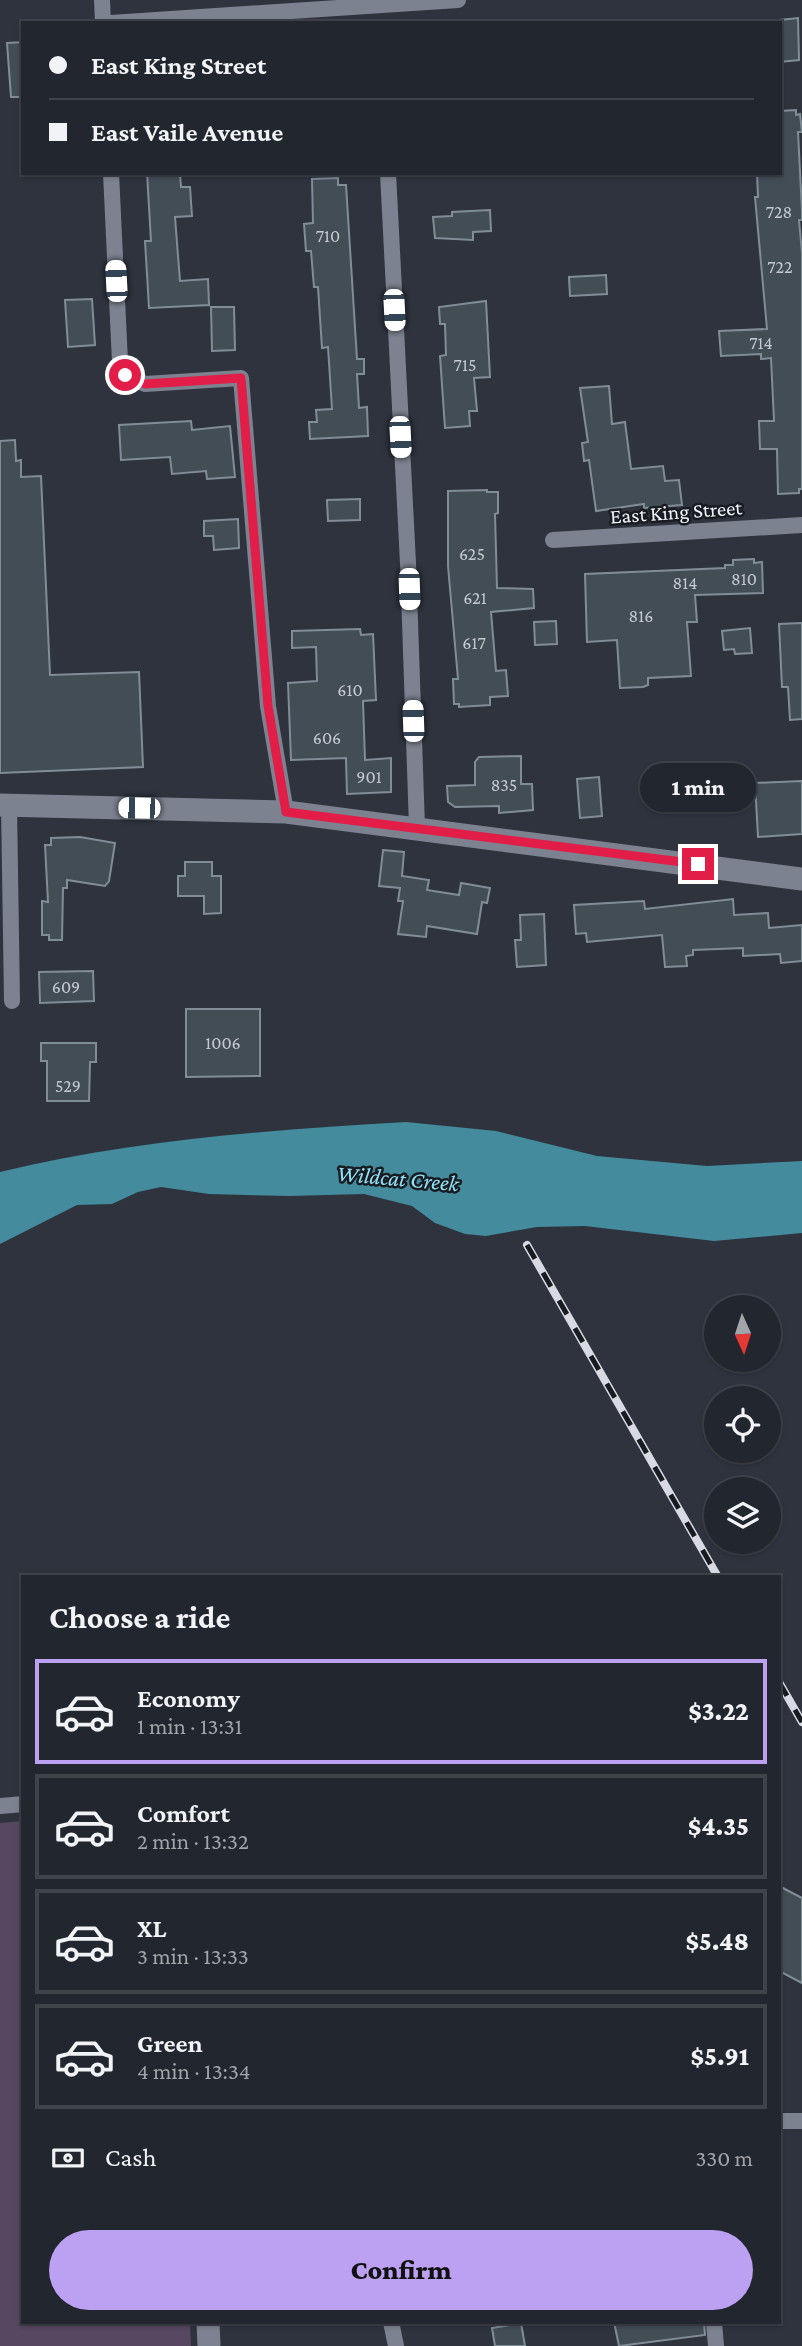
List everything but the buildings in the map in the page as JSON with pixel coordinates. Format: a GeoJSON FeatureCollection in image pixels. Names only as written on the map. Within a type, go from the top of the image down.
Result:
{"type":"FeatureCollection","features":[{"type":"Feature","properties":{"kind":"street"},"geometry":{"type":"LineString","coordinates":[[102,0],[103,21]]}},
{"type":"Feature","properties":{"kind":"street"},"geometry":{"type":"LineString","coordinates":[[138,21],[380,3],[458,0]]}},
{"type":"Feature","properties":{"kind":"street"},"geometry":{"type":"LineString","coordinates":[[380,3],[381,21]]}},
{"type":"Feature","properties":{"kind":"street"},"geometry":{"type":"LineString","coordinates":[[111,175],[120,362],[125,375],[145,384],[241,378],[268,706],[286,812]]}},
{"type":"Feature","properties":{"kind":"street"},"geometry":{"type":"LineString","coordinates":[[388,175],[408,563],[417,827]]}},
{"type":"Feature","properties":{"kind":"street","name":"East King Street"},"geometry":{"type":"LineString","coordinates":[[553,540],[802,525]]}},
{"type":"Feature","properties":{"kind":"street"},"geometry":{"type":"LineString","coordinates":[[12,1001],[4,805],[286,812],[802,878]]}},
{"type":"Feature","properties":{"kind":"street"},"geometry":{"type":"LineString","coordinates":[[0,1806],[21,1804]]}},
{"type":"Feature","properties":{"kind":"street"},"geometry":{"type":"LineString","coordinates":[[781,2121],[802,2121]]}},
{"type":"Feature","properties":{"kind":"street"},"geometry":{"type":"LineString","coordinates":[[208,2324],[209,2346]]}},
{"type":"Feature","properties":{"kind":"street"},"geometry":{"type":"LineString","coordinates":[[391,2324],[396,2346]]}},
{"type":"Feature","properties":{"kind":"street"},"geometry":{"type":"LineString","coordinates":[[714,2324],[716,2346]]}},
{"type":"Feature","properties":{"kind":"shaded area"},"geometry":{"type":"Polygon","coordinates":[[[21,1821],[21,2324],[190,2324],[191,2346],[0,2346],[0,1823],[21,1821]]]}},
{"type":"Feature","properties":{"kind":"water","name":"Wildcat Creek"},"geometry":{"type":"Polygon","coordinates":[[[406,1122],[496,1131],[597,1156],[707,1166],[802,1161],[802,1233],[714,1241],[585,1226],[537,1227],[486,1236],[465,1234],[435,1223],[412,1206],[364,1194],[209,1194],[161,1187],[138,1192],[112,1204],[77,1205],[0,1244],[0,1172],[151,1144],[253,1133],[406,1122]]]}},
{"type":"Feature","properties":{"kind":"railway"},"geometry":{"type":"LineString","coordinates":[[527,1245],[717,1575]]}},
{"type":"Feature","properties":{"kind":"railway"},"geometry":{"type":"LineString","coordinates":[[781,1685],[802,1722]]}},
{"type":"Feature","properties":{"kind":"route"},"geometry":{"type":"LineString","coordinates":[[125,375],[145,384],[241,378],[268,706],[286,812],[698,864]]}}]}
